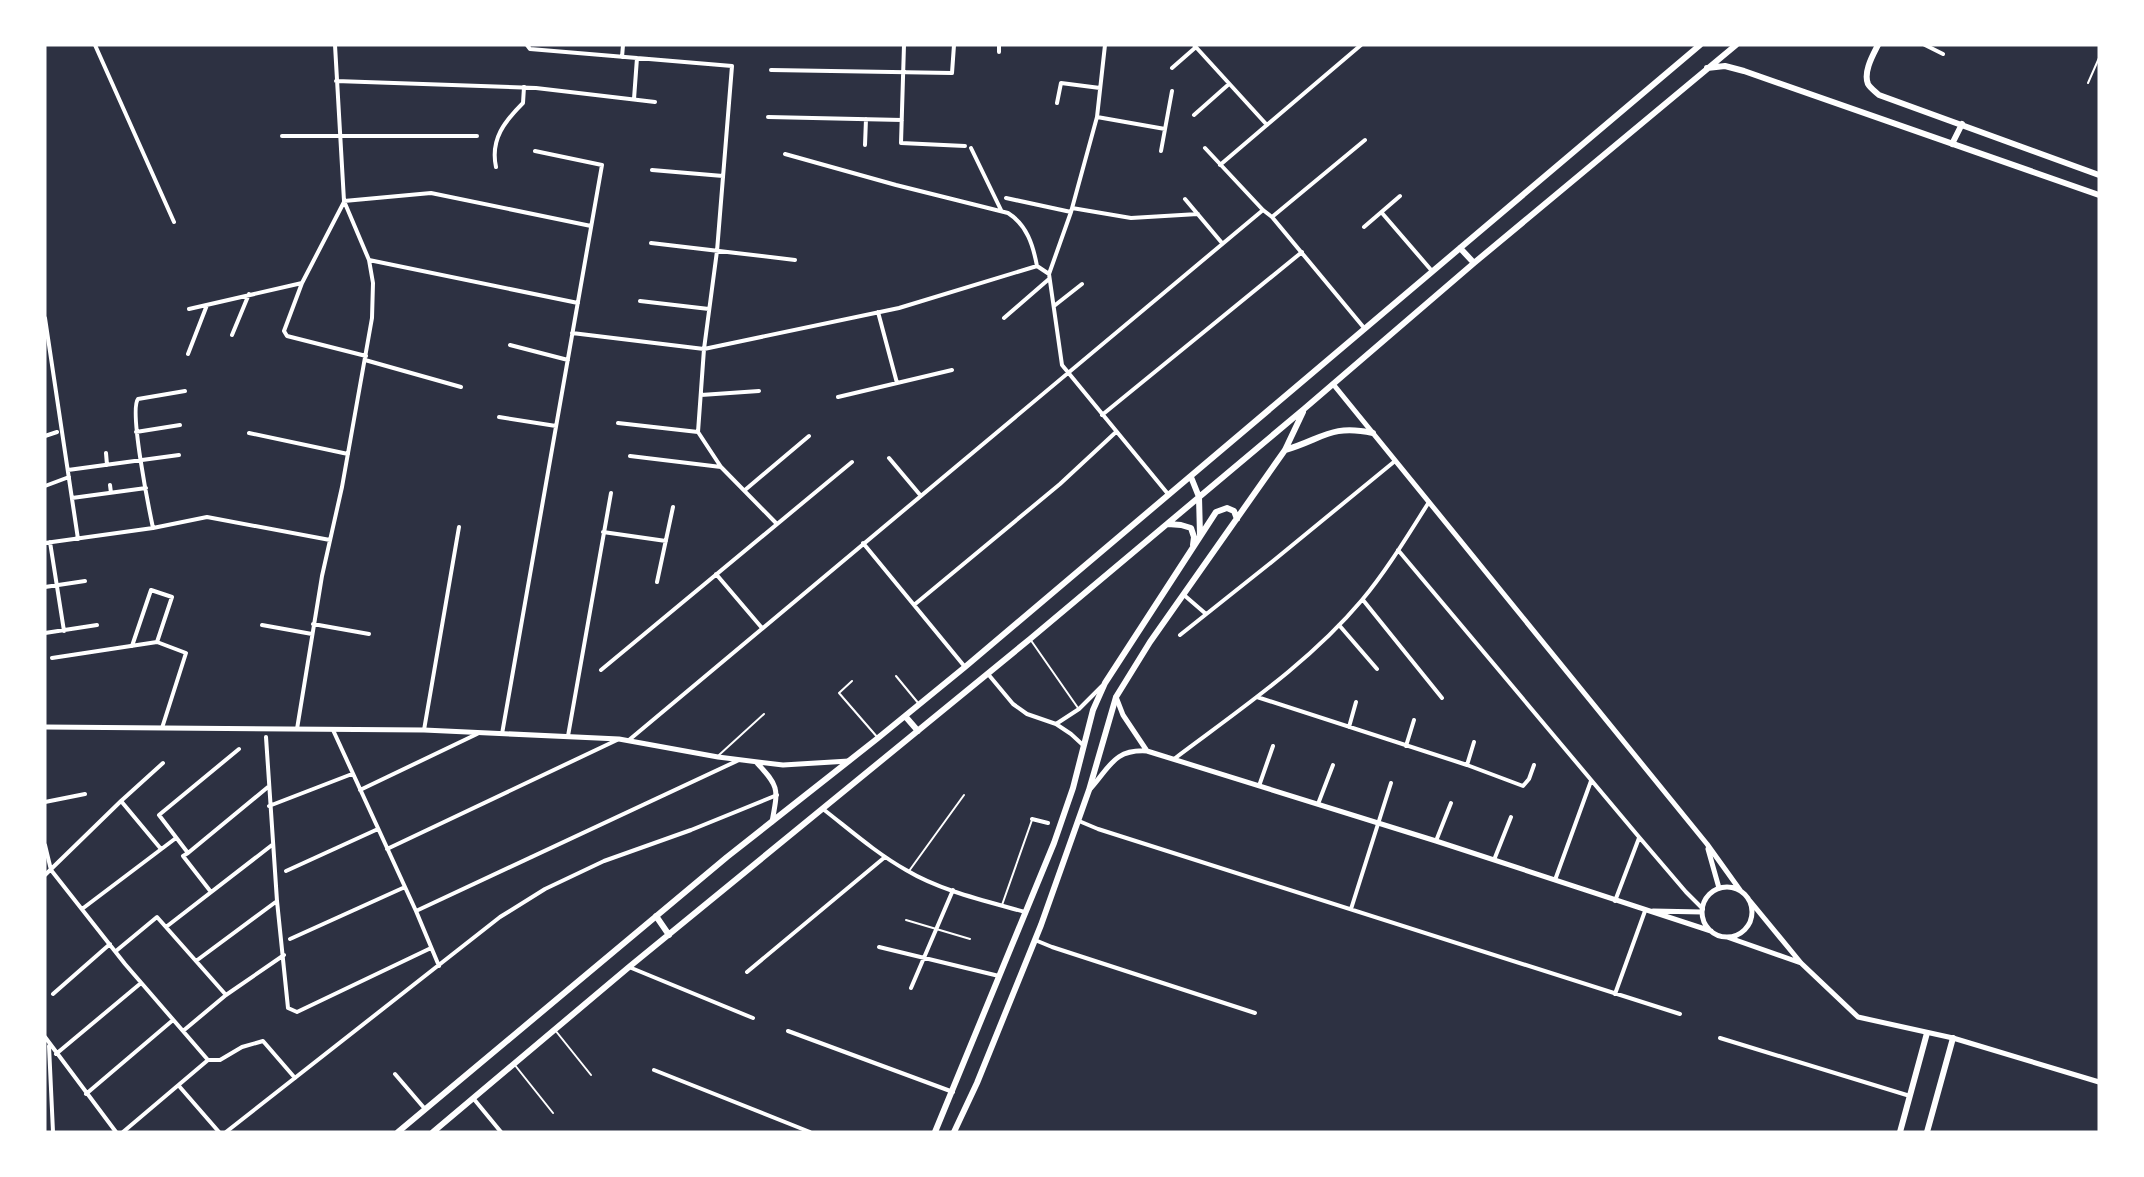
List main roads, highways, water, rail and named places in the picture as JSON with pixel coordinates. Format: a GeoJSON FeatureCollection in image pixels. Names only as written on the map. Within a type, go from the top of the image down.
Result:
{"type":"FeatureCollection","features":[{"type":"Feature","properties":{"kind":"main road"},"geometry":{"type":"LineString","coordinates":[[398,1132],[656,916],[965,667],[1700,45]]}},
{"type":"Feature","properties":{"kind":"main road"},"geometry":{"type":"LineString","coordinates":[[433,1132],[629,967],[1030,639],[1474,263],[1736,45]]}},
{"type":"Feature","properties":{"kind":"main road"},"geometry":{"type":"LineString","coordinates":[[1878,45],[1870,62],[1867,76],[1868,84],[1879,95],[2099,175]]}},
{"type":"Feature","properties":{"kind":"main road"},"geometry":{"type":"LineString","coordinates":[[1707,68],[1725,66],[1744,71],[2099,195]]}},
{"type":"Feature","properties":{"kind":"main road"},"geometry":{"type":"LineString","coordinates":[[1952,144],[1962,124]]}},
{"type":"Feature","properties":{"kind":"main road"},"geometry":{"type":"LineString","coordinates":[[1460,248],[1474,263]]}},
{"type":"Feature","properties":{"kind":"main road"},"geometry":{"type":"LineString","coordinates":[[954,1132],[977,1083],[1035,940],[1089,790],[1116,697],[1144,652],[1285,450],[1304,409]]}},
{"type":"Feature","properties":{"kind":"main road"},"geometry":{"type":"LineString","coordinates":[[1285,450],[1342,429],[1372,433]]}},
{"type":"Feature","properties":{"kind":"main road"},"geometry":{"type":"LineString","coordinates":[[1191,477],[1199,497],[1200,535]]}},
{"type":"Feature","properties":{"kind":"main road"},"geometry":{"type":"LineString","coordinates":[[935,1132],[1054,843],[1073,788],[1093,710],[1105,683],[1216,512],[1227,508],[1234,511],[1237,519]]}},
{"type":"Feature","properties":{"kind":"main road"},"geometry":{"type":"LineString","coordinates":[[1167,524],[1191,528],[1194,537],[1191,551]]}},
{"type":"Feature","properties":{"kind":"main road"},"geometry":{"type":"LineString","coordinates":[[905,716],[918,731]]}},
{"type":"Feature","properties":{"kind":"main road"},"geometry":{"type":"LineString","coordinates":[[656,916],[669,936]]}},
{"type":"Feature","properties":{"kind":"main road"},"geometry":{"type":"LineString","coordinates":[[1900,1132],[1927,1033]]}},
{"type":"Feature","properties":{"kind":"main road"},"geometry":{"type":"LineString","coordinates":[[1927,1132],[1953,1038]]}}]}
